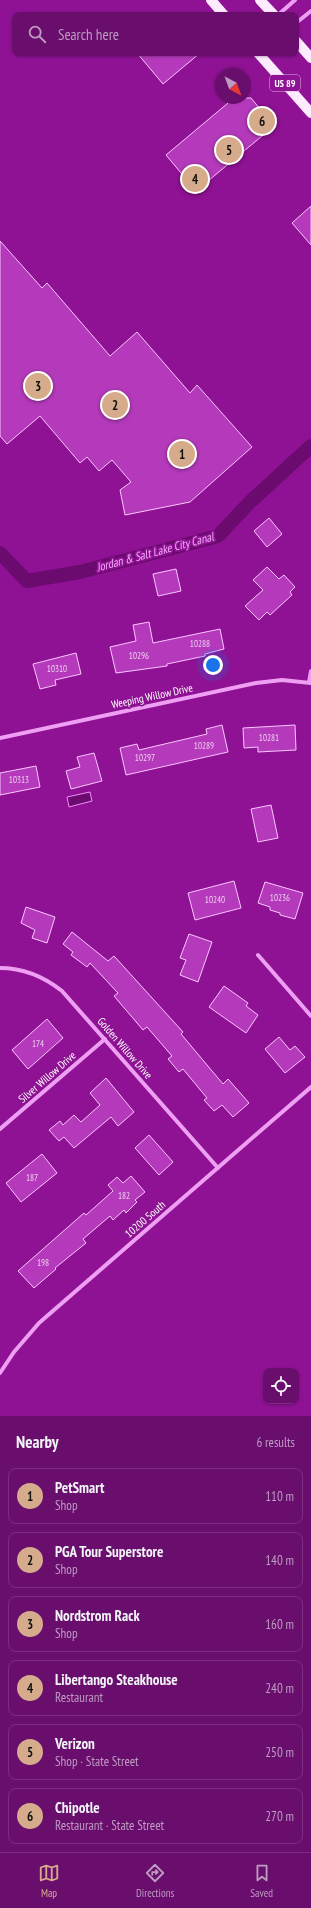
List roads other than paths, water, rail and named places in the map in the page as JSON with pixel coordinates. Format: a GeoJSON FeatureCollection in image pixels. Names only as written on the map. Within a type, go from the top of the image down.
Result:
{"type":"FeatureCollection","features":[{"type":"Feature","properties":{"kind":"main road"},"geometry":{"type":"LineString","coordinates":[[211,0],[221,12]]}},
{"type":"Feature","properties":{"kind":"main road"},"geometry":{"type":"LineString","coordinates":[[260,0],[271,12]]}},
{"type":"Feature","properties":{"kind":"main road"},"geometry":{"type":"LineString","coordinates":[[299,44],[311,58]]}},
{"type":"Feature","properties":{"kind":"main road","name":"US 89"},"geometry":{"type":"LineString","coordinates":[[261,56],[311,113]]}},
{"type":"Feature","properties":{"kind":"street"},"geometry":{"type":"LineString","coordinates":[[282,12],[296,0]]}},
{"type":"Feature","properties":{"kind":"street"},"geometry":{"type":"LineString","coordinates":[[299,21],[311,11]]}},
{"type":"Feature","properties":{"kind":"street","name":"Weeping Willow Drive"},"geometry":{"type":"LineString","coordinates":[[0,738],[256,683],[282,680],[310,683],[311,671]]}},
{"type":"Feature","properties":{"kind":"street"},"geometry":{"type":"LineString","coordinates":[[258,955],[311,1016]]}},
{"type":"Feature","properties":{"kind":"street","name":"Golden Willow Drive"},"geometry":{"type":"LineString","coordinates":[[0,968],[28,972],[52,983],[72,1000],[218,1168]]}},
{"type":"Feature","properties":{"kind":"street","name":"Silver Willow Drive"},"geometry":{"type":"LineString","coordinates":[[0,1129],[105,1039]]}},
{"type":"Feature","properties":{"kind":"street","name":"10200 South"},"geometry":{"type":"LineString","coordinates":[[0,1374],[14,1352],[39,1323],[311,1087]]}},
{"type":"Feature","properties":{"kind":"waterway","name":"Jordan & Salt Lake City Canal"},"geometry":{"type":"LineString","coordinates":[[0,553],[27,581],[80,572],[218,536],[250,502],[311,446]]}},
{"type":"Feature","properties":{"kind":"place","name":"Chipotle"},"geometry":{"type":"Point","coordinates":[262,121]}},
{"type":"Feature","properties":{"kind":"place","name":"Verizon"},"geometry":{"type":"Point","coordinates":[229,150]}},
{"type":"Feature","properties":{"kind":"place","name":"Libertango Steakhouse"},"geometry":{"type":"Point","coordinates":[195,179]}},
{"type":"Feature","properties":{"kind":"place","name":"Nordstrom Rack"},"geometry":{"type":"Point","coordinates":[38,386]}},
{"type":"Feature","properties":{"kind":"place","name":"PGA Tour Superstore"},"geometry":{"type":"Point","coordinates":[115,405]}},
{"type":"Feature","properties":{"kind":"place","name":"PetSmart"},"geometry":{"type":"Point","coordinates":[182,454]}}]}
